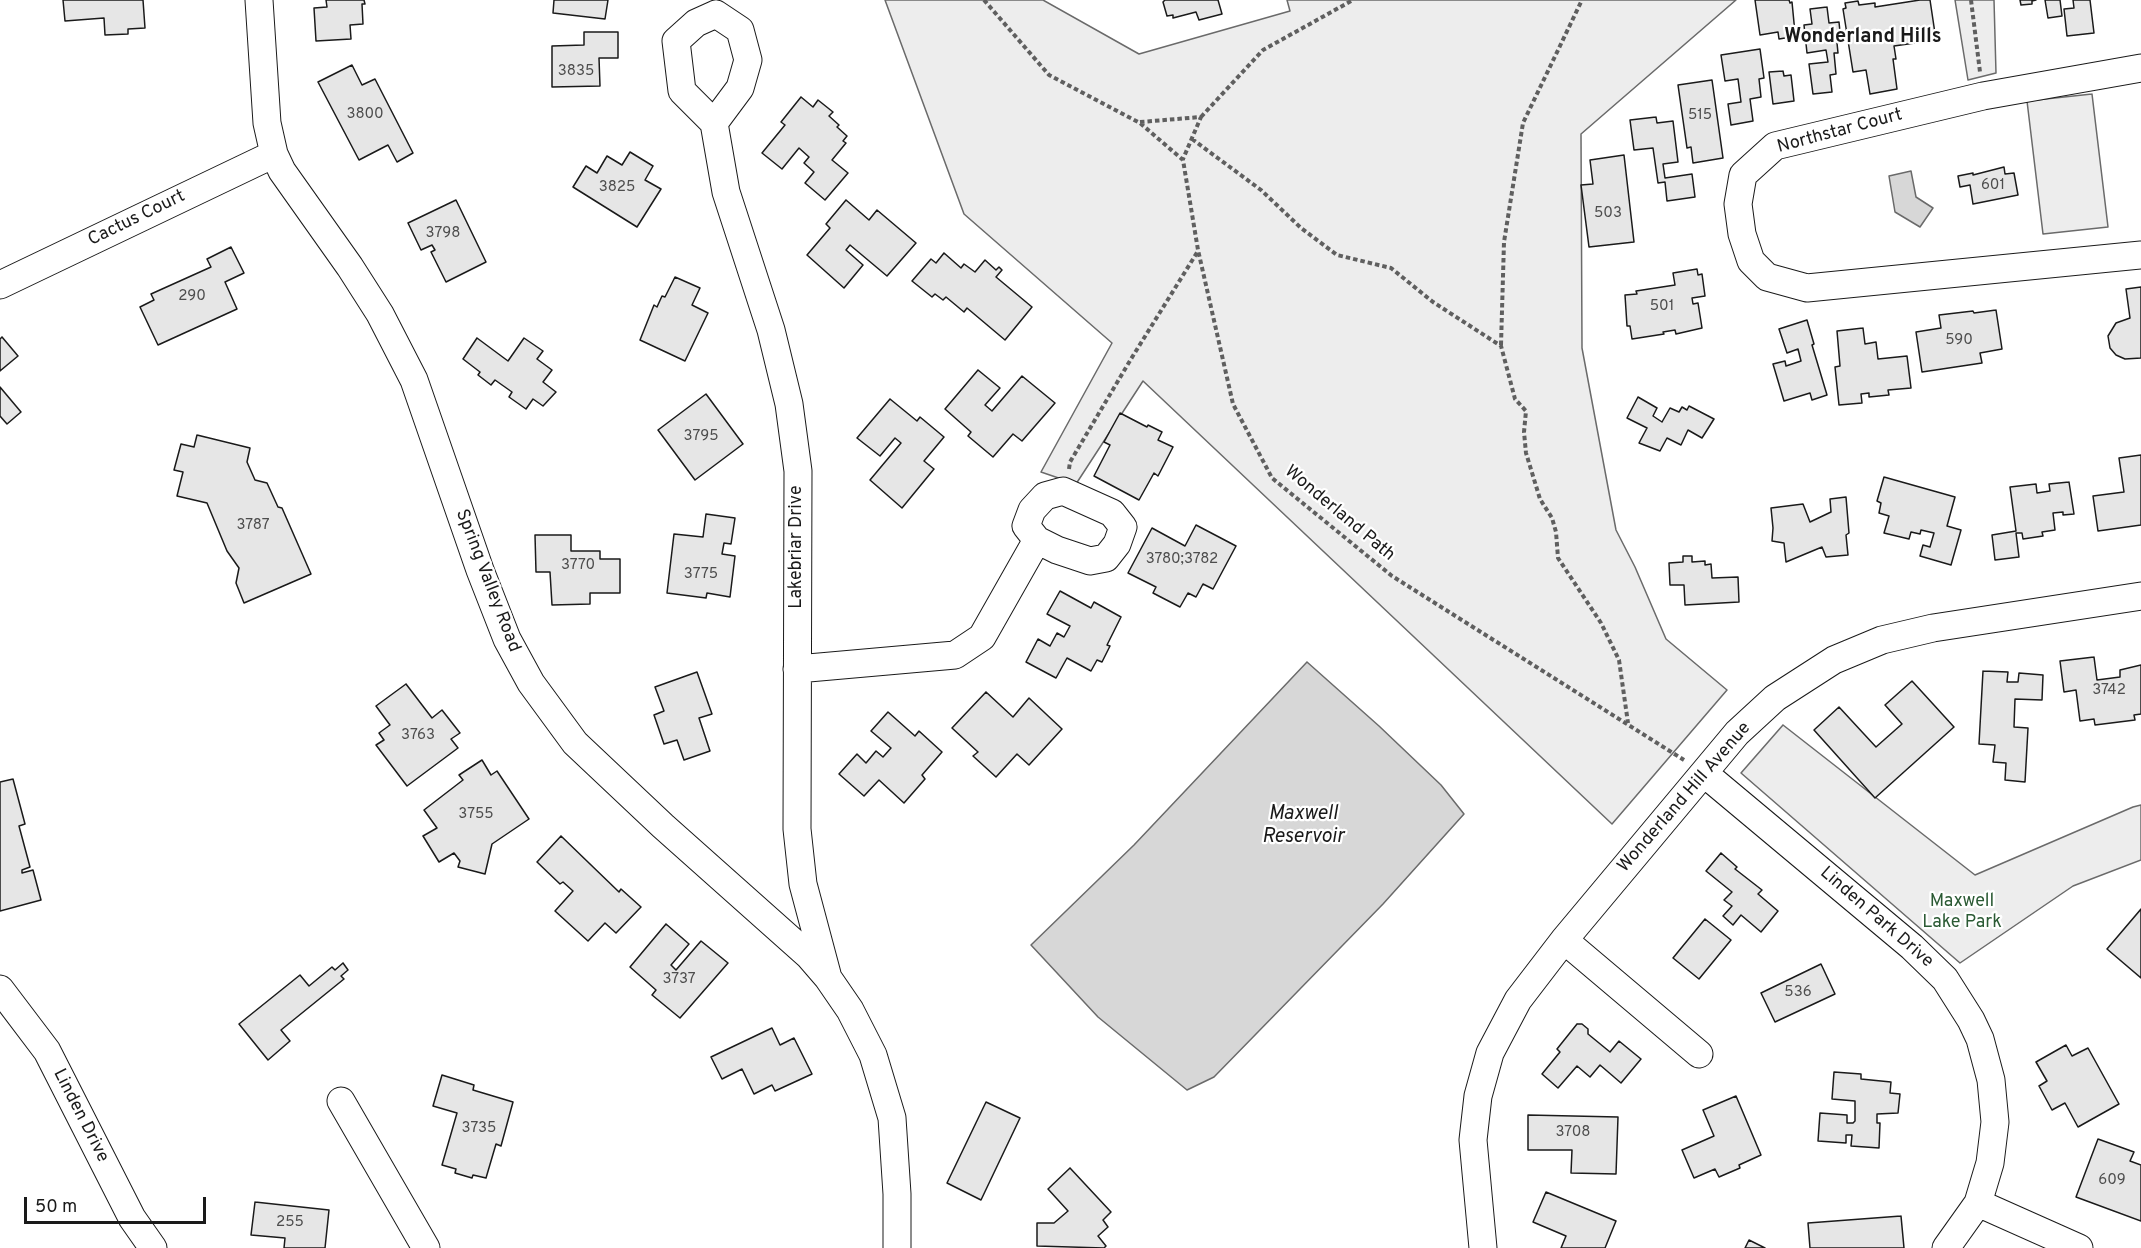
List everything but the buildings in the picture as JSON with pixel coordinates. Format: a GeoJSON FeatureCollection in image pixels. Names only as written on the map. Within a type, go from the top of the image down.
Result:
{"type":"FeatureCollection","features":[{"type":"Feature","properties":{"kind":"street","name":"Spring Valley Road"},"geometry":{"type":"LineString","coordinates":[[259,0],[267,123],[274,154],[282,171],[350,267],[380,314],[414,380],[501,627],[531,683],[575,743],[671,833],[809,956],[828,978],[850,1010],[873,1055],[892,1119],[897,1194],[897,1248]]}},
{"type":"Feature","properties":{"kind":"street","name":"Northstar Court"},"geometry":{"type":"LineString","coordinates":[[2141,68],[1983,96],[1775,146],[1743,175],[1738,204],[1742,234],[1751,261],[1767,277],[1807,288],[2141,255]]}},
{"type":"Feature","properties":{"kind":"street","name":"Lakebriar Drive"},"geometry":{"type":"LineString","coordinates":[[714,123],[726,192],[771,330],[789,404],[798,471],[797,829],[803,884],[828,978]]}},
{"type":"Feature","properties":{"kind":"street","name":"Cactus Court"},"geometry":{"type":"LineString","coordinates":[[0,285],[274,154]]}},
{"type":"Feature","properties":{"kind":"street"},"geometry":{"type":"LineString","coordinates":[[1063,491],[1112,513],[1123,527],[1117,544],[1106,558],[1090,561],[1057,550],[1037,540],[1026,526],[1032,510],[1044,496],[1063,491]]}},
{"type":"Feature","properties":{"kind":"street"},"geometry":{"type":"LineString","coordinates":[[797,669],[955,655],[982,637],[1037,540]]}},
{"type":"Feature","properties":{"kind":"street","name":"Wonderland Hill Avenue"},"geometry":{"type":"LineString","coordinates":[[1483,1248],[1473,1140],[1478,1096],[1490,1053],[1518,1000],[1564,940],[1737,733],[1775,698],[1834,660],[1882,640],[1933,628],[2141,596]]}},
{"type":"Feature","properties":{"kind":"street","name":"Linden Park Drive"},"geometry":{"type":"LineString","coordinates":[[1705,774],[1912,947],[1945,979],[1971,1020],[1980,1039],[1991,1080],[1995,1122],[1990,1163],[1978,1203],[1946,1248]]}},
{"type":"Feature","properties":{"kind":"street"},"geometry":{"type":"LineString","coordinates":[[1564,940],[1699,1054]]}},
{"type":"Feature","properties":{"kind":"street","name":"Linden Drive"},"geometry":{"type":"LineString","coordinates":[[0,989],[47,1051],[127,1209],[153,1248]]}},
{"type":"Feature","properties":{"kind":"street"},"geometry":{"type":"LineString","coordinates":[[341,1101],[426,1248]]}},
{"type":"Feature","properties":{"kind":"street"},"geometry":{"type":"LineString","coordinates":[[1978,1203],[2079,1248]]}},
{"type":"Feature","properties":{"kind":"path"},"geometry":{"type":"LineString","coordinates":[[984,0],[1049,75],[1140,123],[1183,160],[1201,117],[1263,50],[1353,0]]}},
{"type":"Feature","properties":{"kind":"path"},"geometry":{"type":"LineString","coordinates":[[1582,0],[1523,123],[1504,242],[1501,346],[1515,399],[1526,411],[1524,432],[1526,453],[1540,499],[1552,518],[1556,532],[1558,558],[1601,623],[1619,660],[1628,724]]}},
{"type":"Feature","properties":{"kind":"path"},"geometry":{"type":"LineString","coordinates":[[1971,0],[1983,96]]}},
{"type":"Feature","properties":{"kind":"path"},"geometry":{"type":"LineString","coordinates":[[1140,123],[1201,117]]}},
{"type":"Feature","properties":{"kind":"path"},"geometry":{"type":"LineString","coordinates":[[1192,139],[1261,190],[1301,228],[1337,255],[1391,268],[1433,303],[1501,346]]}},
{"type":"Feature","properties":{"kind":"path","name":"Wonderland Path"},"geometry":{"type":"LineString","coordinates":[[1183,160],[1198,250],[1233,404],[1272,478],[1392,576],[1705,774]]}},
{"type":"Feature","properties":{"kind":"path"},"geometry":{"type":"LineString","coordinates":[[1063,491],[1070,462],[1198,250]]}},
{"type":"Feature","properties":{"kind":"green space"},"geometry":{"type":"Polygon","coordinates":[[[885,0],[1043,0],[1139,54],[1290,11],[1287,0],[1736,0],[1581,134],[1582,348],[1616,530],[1635,567],[1666,639],[1727,690],[1612,824],[1143,381],[1076,484],[1041,472],[1112,343],[964,214],[885,0]]]}},
{"type":"Feature","properties":{"kind":"green space"},"geometry":{"type":"Polygon","coordinates":[[[1955,0],[1994,0],[1996,73],[1968,80],[1955,0]]]}},
{"type":"Feature","properties":{"kind":"green space"},"geometry":{"type":"Polygon","coordinates":[[[2092,94],[2108,227],[2043,234],[2027,101],[2092,94]]]}},
{"type":"Feature","properties":{"kind":"green space","name":"Maxwell Lake Park"},"geometry":{"type":"Polygon","coordinates":[[[1783,725],[1975,875],[2141,805],[2141,860],[2073,886],[1960,963],[1741,773],[1783,725]]]}},
{"type":"Feature","properties":{"kind":"water"},"geometry":{"type":"Polygon","coordinates":[[[1911,171],[1916,197],[1933,208],[1920,227],[1895,212],[1889,176],[1911,171]]]}},
{"type":"Feature","properties":{"kind":"water","name":"Maxwell Reservoir"},"geometry":{"type":"Polygon","coordinates":[[[1307,662],[1441,785],[1464,814],[1383,904],[1214,1077],[1187,1090],[1098,1017],[1031,945],[1134,845],[1307,662]]]}},
{"type":"Feature","properties":{"kind":"district","name":"Wonderland Hills"},"geometry":{"type":"Point","coordinates":[1863,38]}}]}
